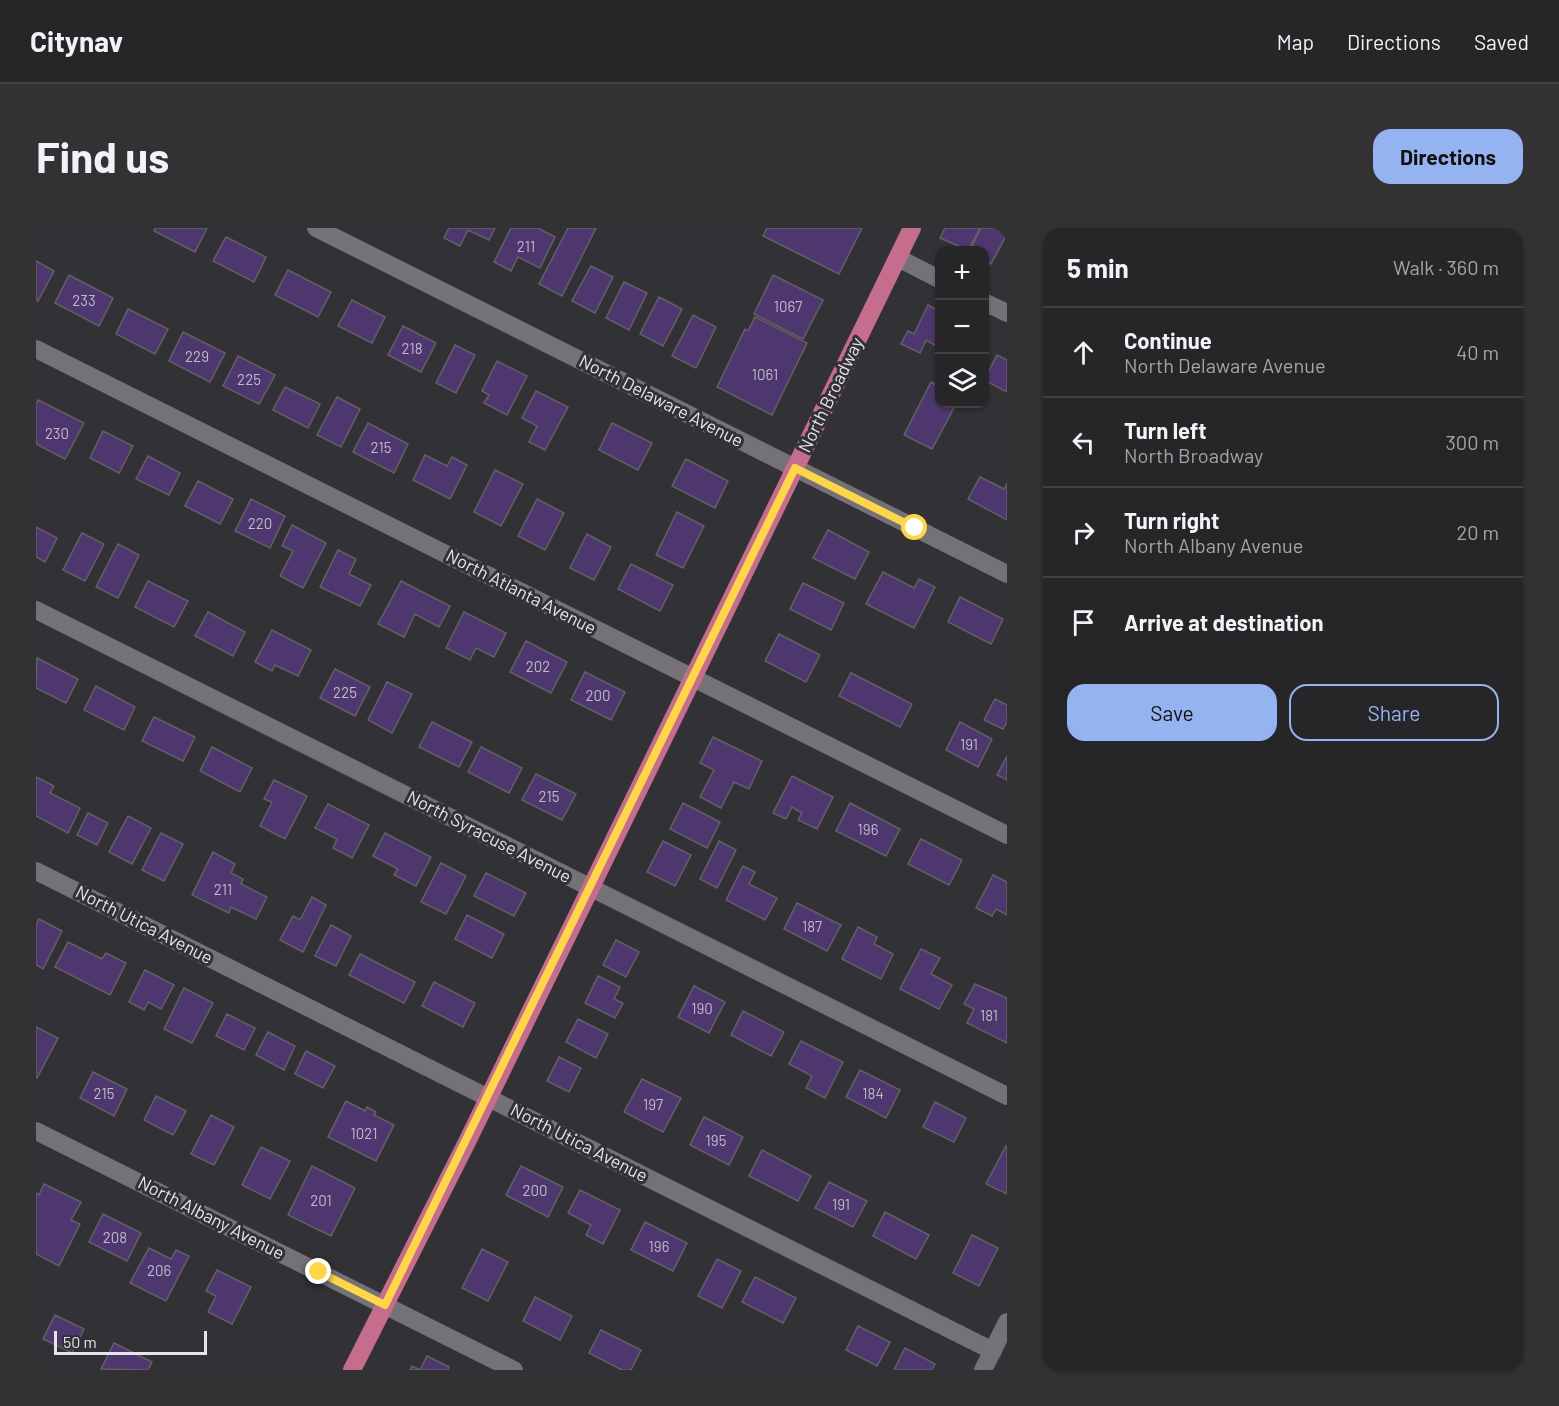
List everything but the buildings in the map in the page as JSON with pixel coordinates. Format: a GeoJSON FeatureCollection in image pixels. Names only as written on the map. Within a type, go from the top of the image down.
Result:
{"type":"FeatureCollection","features":[{"type":"Feature","properties":{"kind":"main road","name":"North Broadway"},"geometry":{"type":"LineString","coordinates":[[352,1370],[591,887],[912,228]]}},
{"type":"Feature","properties":{"kind":"street","name":"North Delaware Avenue"},"geometry":{"type":"LineString","coordinates":[[316,228],[1007,574]]}},
{"type":"Feature","properties":{"kind":"street"},"geometry":{"type":"LineString","coordinates":[[898,258],[935,277]]}},
{"type":"Feature","properties":{"kind":"street"},"geometry":{"type":"LineString","coordinates":[[989,304],[1007,313]]}},
{"type":"Feature","properties":{"kind":"street","name":"North Atlanta Avenue"},"geometry":{"type":"LineString","coordinates":[[36,349],[1007,835]]}},
{"type":"Feature","properties":{"kind":"street","name":"North Syracuse Avenue"},"geometry":{"type":"LineString","coordinates":[[36,610],[1007,1096]]}},
{"type":"Feature","properties":{"kind":"street","name":"North Utica Avenue"},"geometry":{"type":"LineString","coordinates":[[36,871],[993,1351]]}},
{"type":"Feature","properties":{"kind":"street","name":"North Albany Avenue"},"geometry":{"type":"LineString","coordinates":[[36,1131],[514,1370]]}},
{"type":"Feature","properties":{"kind":"street"},"geometry":{"type":"LineString","coordinates":[[983,1370],[1007,1322]]}},
{"type":"Feature","properties":{"kind":"route"},"geometry":{"type":"LineString","coordinates":[[319,1272],[385,1305],[465,1146],[795,468],[915,528]]}}]}
